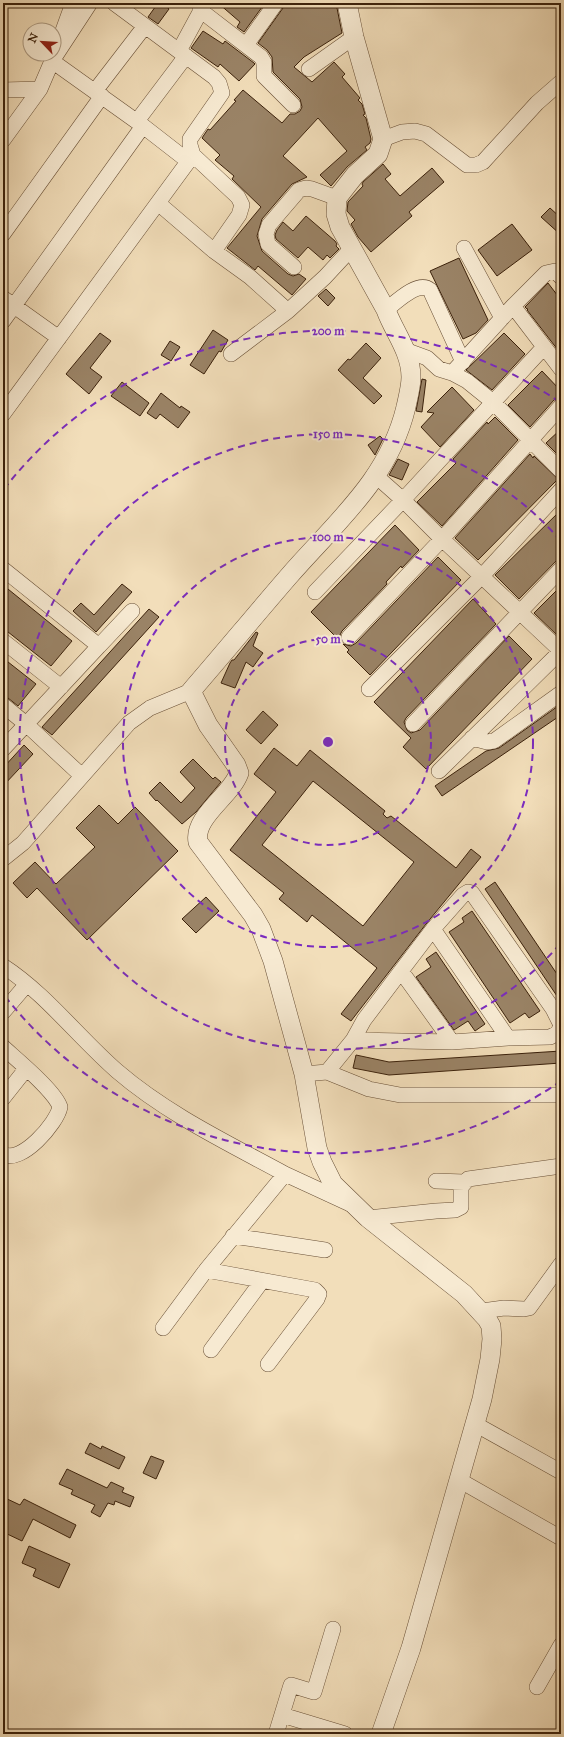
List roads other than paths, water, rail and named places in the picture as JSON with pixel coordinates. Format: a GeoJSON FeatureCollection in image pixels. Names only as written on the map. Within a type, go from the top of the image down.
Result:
{"type":"FeatureCollection","features":[{"type":"Feature","properties":{"kind":"street"},"geometry":{"type":"LineString","coordinates":[[62,33],[73,3]]}},
{"type":"Feature","properties":{"kind":"street"},"geometry":{"type":"LineString","coordinates":[[62,45],[90,3]]}},
{"type":"Feature","properties":{"kind":"street"},"geometry":{"type":"LineString","coordinates":[[3,414],[191,158],[190,139],[222,93],[222,88],[214,77],[114,3]]}},
{"type":"Feature","properties":{"kind":"street"},"geometry":{"type":"LineString","coordinates":[[246,45],[276,3]]}},
{"type":"Feature","properties":{"kind":"street"},"geometry":{"type":"LineString","coordinates":[[3,859],[23,843],[129,723],[150,708],[191,691],[296,569],[356,503],[384,464],[398,434],[409,394],[411,377],[405,350],[391,324],[386,310],[340,227],[336,214],[337,198],[354,175],[378,154],[383,139],[354,37],[347,3]]}},
{"type":"Feature","properties":{"kind":"street"},"geometry":{"type":"LineString","coordinates":[[3,321],[8,302],[140,124],[182,53],[203,6],[261,57],[264,62],[264,76],[293,105]]}},
{"type":"Feature","properties":{"kind":"street"},"geometry":{"type":"LineString","coordinates":[[3,234],[146,26]]}},
{"type":"Feature","properties":{"kind":"street"},"geometry":{"type":"LineString","coordinates":[[309,69],[354,37]]}},
{"type":"Feature","properties":{"kind":"street"},"geometry":{"type":"LineString","coordinates":[[3,140],[40,89],[51,62]]}},
{"type":"Feature","properties":{"kind":"street"},"geometry":{"type":"LineString","coordinates":[[55,62],[140,124],[191,158],[238,197],[242,205],[239,215],[214,251]]}},
{"type":"Feature","properties":{"kind":"street"},"geometry":{"type":"LineString","coordinates":[[383,139],[402,132],[415,131],[426,134],[467,165],[476,165],[483,162],[537,103],[561,82]]}},
{"type":"Feature","properties":{"kind":"street"},"geometry":{"type":"LineString","coordinates":[[3,90],[40,89]]}},
{"type":"Feature","properties":{"kind":"street"},"geometry":{"type":"LineString","coordinates":[[294,267],[268,244],[266,234],[269,225],[298,190],[306,188],[312,189],[337,198]]}},
{"type":"Feature","properties":{"kind":"street"},"geometry":{"type":"LineString","coordinates":[[158,203],[214,251],[250,277],[288,311]]}},
{"type":"Feature","properties":{"kind":"street"},"geometry":{"type":"LineString","coordinates":[[464,248],[502,318]]}},
{"type":"Feature","properties":{"kind":"street"},"geometry":{"type":"LineString","coordinates":[[231,354],[288,311],[325,277],[352,249]]}},
{"type":"Feature","properties":{"kind":"street"},"geometry":{"type":"LineString","coordinates":[[452,373],[513,306],[546,273],[555,271],[561,277]]}},
{"type":"Feature","properties":{"kind":"street"},"geometry":{"type":"LineString","coordinates":[[386,310],[417,287],[427,287],[430,290],[463,362]]}},
{"type":"Feature","properties":{"kind":"street"},"geometry":{"type":"LineString","coordinates":[[8,302],[59,338]]}},
{"type":"Feature","properties":{"kind":"street"},"geometry":{"type":"LineString","coordinates":[[513,306],[561,370]]}},
{"type":"Feature","properties":{"kind":"street"},"geometry":{"type":"LineString","coordinates":[[315,592],[403,500],[544,347]]}},
{"type":"Feature","properties":{"kind":"street"},"geometry":{"type":"LineString","coordinates":[[405,350],[427,358],[439,368],[452,373],[467,382],[493,402],[530,442],[561,471]]}},
{"type":"Feature","properties":{"kind":"street"},"geometry":{"type":"LineString","coordinates":[[349,637],[442,539],[561,406]]}},
{"type":"Feature","properties":{"kind":"street"},"geometry":{"type":"LineString","coordinates":[[376,476],[561,651],[439,771]]}},
{"type":"Feature","properties":{"kind":"street"},"geometry":{"type":"LineString","coordinates":[[369,689],[482,576],[561,490]]}},
{"type":"Feature","properties":{"kind":"street"},"geometry":{"type":"LineString","coordinates":[[413,724],[521,612],[561,568]]}},
{"type":"Feature","properties":{"kind":"street"},"geometry":{"type":"LineString","coordinates":[[3,569],[99,646]]}},
{"type":"Feature","properties":{"kind":"street"},"geometry":{"type":"LineString","coordinates":[[3,749],[132,611]]}},
{"type":"Feature","properties":{"kind":"street"},"geometry":{"type":"LineString","coordinates":[[3,641],[61,687]]}},
{"type":"Feature","properties":{"kind":"street"},"geometry":{"type":"LineString","coordinates":[[191,691],[200,711],[236,765],[239,773],[229,790],[206,816],[198,831],[198,842],[253,915],[261,929],[273,961],[304,1074],[314,1134],[322,1162],[333,1184],[362,1213],[464,1294],[482,1311],[491,1326],[492,1339],[490,1359],[482,1399],[411,1648],[381,1734]]}},
{"type":"Feature","properties":{"kind":"street"},"geometry":{"type":"LineString","coordinates":[[472,738],[486,742],[494,741],[561,693]]}},
{"type":"Feature","properties":{"kind":"street"},"geometry":{"type":"LineString","coordinates":[[3,705],[26,724],[82,776]]}},
{"type":"Feature","properties":{"kind":"street"},"geometry":{"type":"LineString","coordinates":[[327,1072],[353,1040],[364,1020],[433,930],[463,895],[468,892],[472,893],[553,1009],[561,1025],[560,1034],[550,1037],[452,1042],[353,1040]]}},
{"type":"Feature","properties":{"kind":"street"},"geometry":{"type":"LineString","coordinates":[[433,930],[508,1038]]}},
{"type":"Feature","properties":{"kind":"street"},"geometry":{"type":"LineString","coordinates":[[3,966],[27,984],[117,1071],[155,1100],[177,1114],[285,1174],[362,1213],[457,1210],[461,1207],[460,1192],[464,1182]]}},
{"type":"Feature","properties":{"kind":"street"},"geometry":{"type":"LineString","coordinates":[[401,971],[452,1042]]}},
{"type":"Feature","properties":{"kind":"street"},"geometry":{"type":"LineString","coordinates":[[3,1012],[27,984]]}},
{"type":"Feature","properties":{"kind":"street"},"geometry":{"type":"LineString","coordinates":[[3,1047],[57,1100],[59,1109],[43,1134],[25,1151],[12,1157],[3,1154]]}},
{"type":"Feature","properties":{"kind":"street"},"geometry":{"type":"LineString","coordinates":[[3,1098],[26,1069]]}},
{"type":"Feature","properties":{"kind":"street"},"geometry":{"type":"LineString","coordinates":[[304,1074],[327,1072],[369,1089],[400,1095],[561,1095]]}},
{"type":"Feature","properties":{"kind":"street"},"geometry":{"type":"LineString","coordinates":[[436,1181],[464,1182],[472,1178],[561,1166]]}},
{"type":"Feature","properties":{"kind":"street"},"geometry":{"type":"LineString","coordinates":[[163,1328],[206,1270],[285,1174]]}},
{"type":"Feature","properties":{"kind":"street"},"geometry":{"type":"LineString","coordinates":[[233,1236],[325,1250]]}},
{"type":"Feature","properties":{"kind":"street"},"geometry":{"type":"LineString","coordinates":[[482,1311],[504,1308],[529,1308],[561,1264]]}},
{"type":"Feature","properties":{"kind":"street"},"geometry":{"type":"LineString","coordinates":[[206,1270],[316,1290],[319,1294],[317,1299],[268,1364]]}},
{"type":"Feature","properties":{"kind":"street"},"geometry":{"type":"LineString","coordinates":[[211,1350],[262,1281]]}},
{"type":"Feature","properties":{"kind":"street"},"geometry":{"type":"LineString","coordinates":[[475,1424],[561,1472]]}},
{"type":"Feature","properties":{"kind":"street"},"geometry":{"type":"LineString","coordinates":[[460,1480],[561,1538]]}},
{"type":"Feature","properties":{"kind":"street"},"geometry":{"type":"LineString","coordinates":[[276,1734],[291,1685],[314,1692],[333,1629]]}},
{"type":"Feature","properties":{"kind":"street"},"geometry":{"type":"LineString","coordinates":[[537,1687],[561,1645]]}},
{"type":"Feature","properties":{"kind":"street"},"geometry":{"type":"LineString","coordinates":[[282,1715],[345,1734]]}}]}
